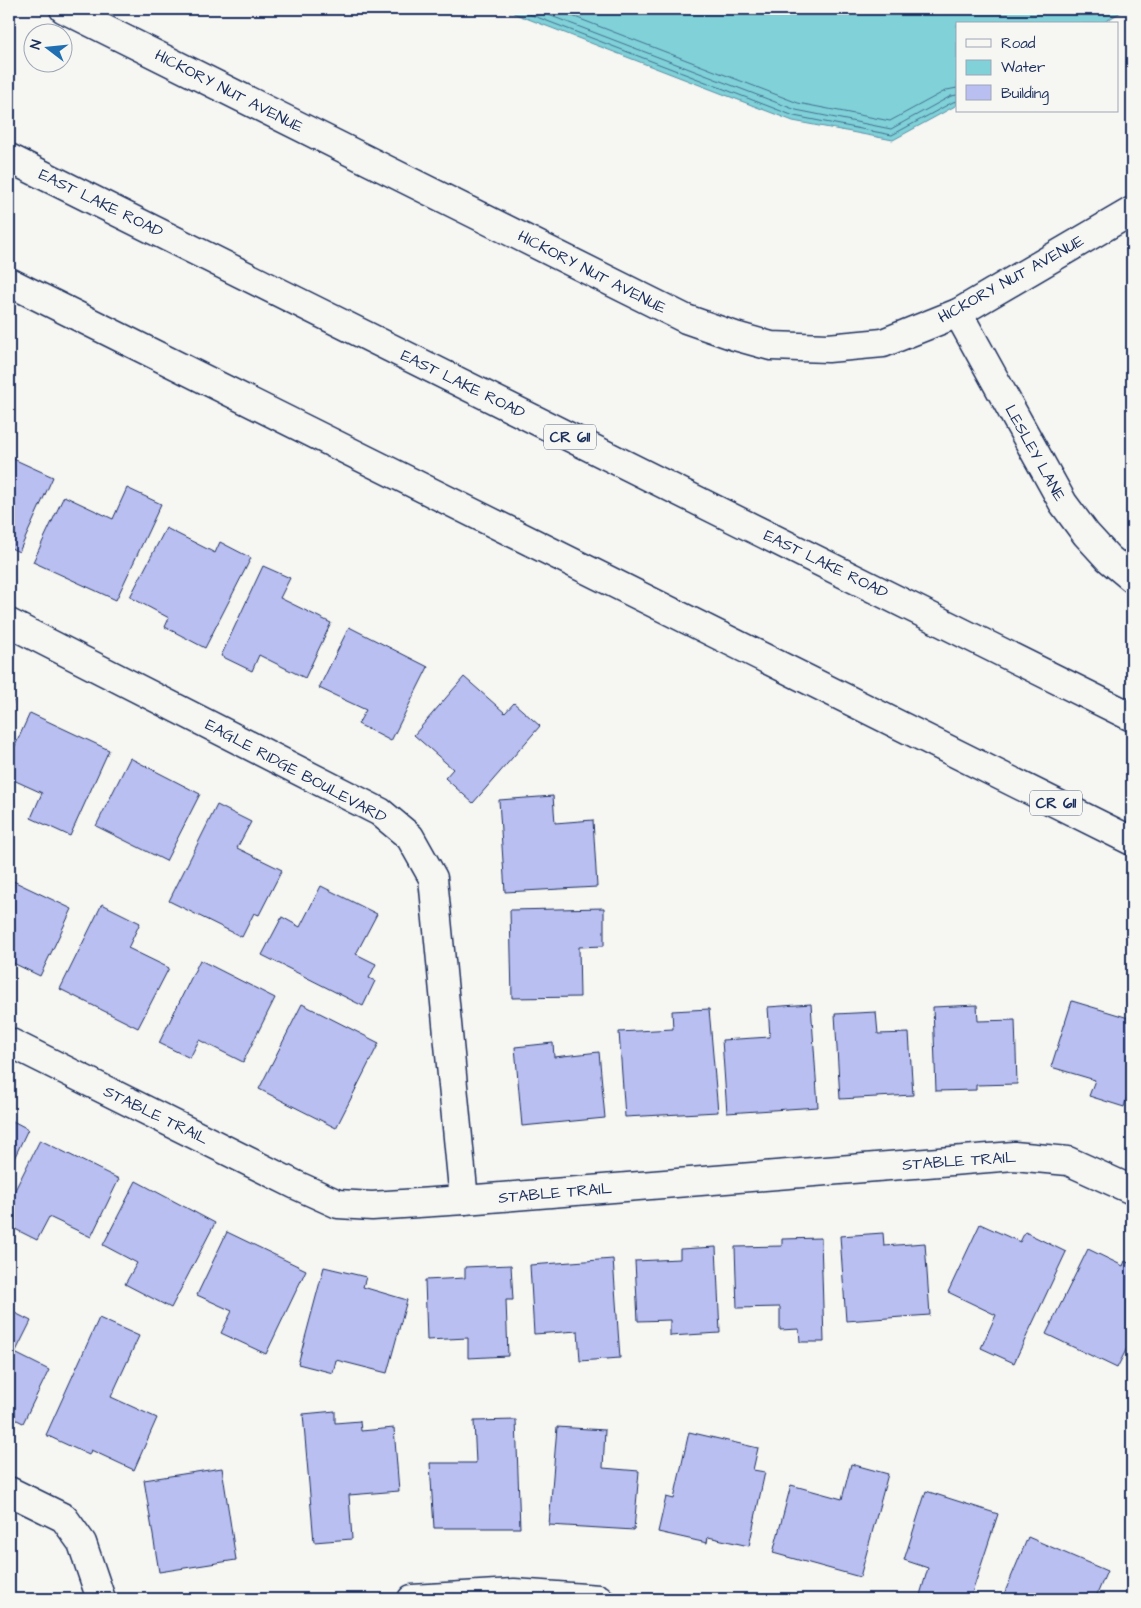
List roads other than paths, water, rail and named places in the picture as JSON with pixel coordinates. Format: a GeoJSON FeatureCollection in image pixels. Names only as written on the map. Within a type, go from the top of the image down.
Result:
{"type":"FeatureCollection","features":[{"type":"Feature","properties":{"kind":"street","name":"HICKORY NUT AVENUE"},"geometry":{"type":"LineString","coordinates":[[64,9],[686,320],[771,346],[828,348],[883,343],[958,313],[1132,211]]}},
{"type":"Feature","properties":{"kind":"street","name":"EAST LAKE ROAD"},"geometry":{"type":"LineString","coordinates":[[9,158],[1132,717]]}},
{"type":"Feature","properties":{"kind":"street","name":"CR 611"},"geometry":{"type":"LineString","coordinates":[[9,282],[1132,841]]}},
{"type":"Feature","properties":{"kind":"street","name":"LESLEY LANE"},"geometry":{"type":"LineString","coordinates":[[958,313],[1062,503],[1108,558],[1132,578]]}},
{"type":"Feature","properties":{"kind":"street","name":"EAGLE RIDGE BOULEVARD"},"geometry":{"type":"LineString","coordinates":[[9,623],[380,812],[410,836],[433,878],[464,1200]]}},
{"type":"Feature","properties":{"kind":"street","name":"STABLE TRAIL"},"geometry":{"type":"LineString","coordinates":[[9,1042],[296,1185],[338,1204],[372,1206],[464,1200],[1014,1156],[1068,1161],[1132,1190]]}},
{"type":"Feature","properties":{"kind":"street"},"geometry":{"type":"LineString","coordinates":[[9,1491],[64,1518],[82,1543],[101,1599]]}},
{"type":"Feature","properties":{"kind":"street"},"geometry":{"type":"LineString","coordinates":[[412,1599],[514,1593],[599,1599]]}},
{"type":"Feature","properties":{"kind":"water"},"geometry":{"type":"Polygon","coordinates":[[[505,9],[1126,9],[1104,22],[956,22],[956,106],[893,140],[793,121],[505,9]]]}}]}
